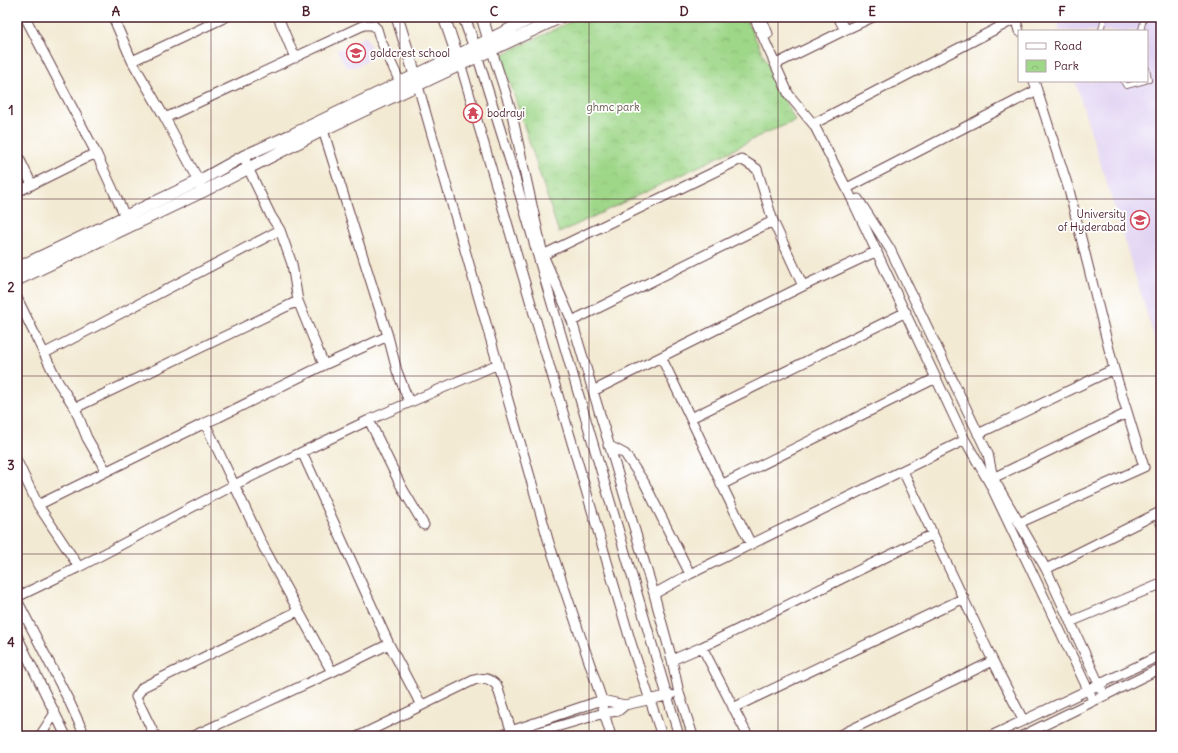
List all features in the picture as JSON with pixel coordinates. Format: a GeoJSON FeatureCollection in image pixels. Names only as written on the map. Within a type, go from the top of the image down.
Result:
{"type":"FeatureCollection","features":[{"type":"Feature","properties":{"kind":"street"},"geometry":{"type":"LineString","coordinates":[[25,17],[96,153],[125,216],[135,224]]}},
{"type":"Feature","properties":{"kind":"street"},"geometry":{"type":"LineString","coordinates":[[113,17],[132,60],[199,180],[202,192]]}},
{"type":"Feature","properties":{"kind":"street"},"geometry":{"type":"LineString","coordinates":[[132,60],[226,17]]}},
{"type":"Feature","properties":{"kind":"street"},"geometry":{"type":"LineString","coordinates":[[278,17],[295,58]]}},
{"type":"Feature","properties":{"kind":"street"},"geometry":{"type":"LineString","coordinates":[[397,17],[549,543],[602,700],[604,713],[611,736]]}},
{"type":"Feature","properties":{"kind":"street"},"geometry":{"type":"LineString","coordinates":[[444,17],[459,60],[629,635],[662,736]]}},
{"type":"Feature","properties":{"kind":"street"},"geometry":{"type":"LineString","coordinates":[[464,17],[510,161],[679,736]]}},
{"type":"Feature","properties":{"kind":"street"},"geometry":{"type":"LineString","coordinates":[[482,17],[511,110],[543,255],[572,321],[654,594],[693,736]]}},
{"type":"Feature","properties":{"kind":"street"},"geometry":{"type":"LineString","coordinates":[[491,45],[534,17]]}},
{"type":"Feature","properties":{"kind":"street"},"geometry":{"type":"LineString","coordinates":[[17,280],[202,192],[416,80],[491,45],[561,17]]}},
{"type":"Feature","properties":{"kind":"street"},"geometry":{"type":"LineString","coordinates":[[754,17],[789,95],[814,125],[877,251],[965,440],[990,484],[1093,700]]}},
{"type":"Feature","properties":{"kind":"street"},"geometry":{"type":"LineString","coordinates":[[761,17],[778,63],[792,90],[817,122],[849,187],[890,249],[988,454],[993,478],[1046,570],[1104,695]]}},
{"type":"Feature","properties":{"kind":"street"},"geometry":{"type":"LineString","coordinates":[[838,17],[845,30]]}},
{"type":"Feature","properties":{"kind":"street"},"geometry":{"type":"LineString","coordinates":[[778,63],[873,17]]}},
{"type":"Feature","properties":{"kind":"street"},"geometry":{"type":"LineString","coordinates":[[817,122],[1015,18],[1019,30]]}},
{"type":"Feature","properties":{"kind":"street"},"geometry":{"type":"LineString","coordinates":[[165,118],[364,25],[373,25],[377,29],[380,39],[400,82]]}},
{"type":"Feature","properties":{"kind":"street"},"geometry":{"type":"LineString","coordinates":[[17,268],[199,180],[244,156],[400,82],[416,80]]}},
{"type":"Feature","properties":{"kind":"street"},"geometry":{"type":"LineString","coordinates":[[1019,523],[1144,467],[1114,369],[1069,190],[1034,82]]}},
{"type":"Feature","properties":{"kind":"street"},"geometry":{"type":"LineString","coordinates":[[849,187],[1037,90]]}},
{"type":"Feature","properties":{"kind":"street"},"geometry":{"type":"LineString","coordinates":[[323,130],[388,336],[397,371],[410,402]]}},
{"type":"Feature","properties":{"kind":"street"},"geometry":{"type":"LineString","coordinates":[[17,192],[96,153]]}},
{"type":"Feature","properties":{"kind":"street"},"geometry":{"type":"LineString","coordinates":[[17,154],[32,185]]}},
{"type":"Feature","properties":{"kind":"street"},"geometry":{"type":"LineString","coordinates":[[244,156],[248,168],[271,216],[280,230],[292,264],[298,301],[324,365]]}},
{"type":"Feature","properties":{"kind":"street"},"geometry":{"type":"LineString","coordinates":[[543,255],[741,159],[757,169],[773,221],[803,286]]}},
{"type":"Feature","properties":{"kind":"street"},"geometry":{"type":"LineString","coordinates":[[572,321],[773,221]]}},
{"type":"Feature","properties":{"kind":"street"},"geometry":{"type":"LineString","coordinates":[[45,353],[280,230]]}},
{"type":"Feature","properties":{"kind":"street"},"geometry":{"type":"LineString","coordinates":[[593,391],[803,286],[877,251]]}},
{"type":"Feature","properties":{"kind":"street"},"geometry":{"type":"LineString","coordinates":[[17,298],[58,382],[75,408],[87,438],[106,471]]}},
{"type":"Feature","properties":{"kind":"street"},"geometry":{"type":"LineString","coordinates":[[75,408],[298,301]]}},
{"type":"Feature","properties":{"kind":"street"},"geometry":{"type":"LineString","coordinates":[[691,418],[906,312]]}},
{"type":"Feature","properties":{"kind":"street"},"geometry":{"type":"LineString","coordinates":[[38,505],[324,365],[388,336]]}},
{"type":"Feature","properties":{"kind":"street"},"geometry":{"type":"LineString","coordinates":[[661,357],[691,418],[721,486],[750,544]]}},
{"type":"Feature","properties":{"kind":"street"},"geometry":{"type":"LineString","coordinates":[[85,736],[17,598],[234,485],[368,420],[498,364]]}},
{"type":"Feature","properties":{"kind":"street"},"geometry":{"type":"LineString","coordinates":[[978,434],[1114,369]]}},
{"type":"Feature","properties":{"kind":"street"},"geometry":{"type":"LineString","coordinates":[[721,486],[936,378]]}},
{"type":"Feature","properties":{"kind":"street"},"geometry":{"type":"LineString","coordinates":[[993,478],[1127,413]]}},
{"type":"Feature","properties":{"kind":"street"},"geometry":{"type":"LineString","coordinates":[[368,420],[401,486],[424,525]]}},
{"type":"Feature","properties":{"kind":"street"},"geometry":{"type":"LineString","coordinates":[[204,423],[264,548],[332,672]]}},
{"type":"Feature","properties":{"kind":"street"},"geometry":{"type":"LineString","coordinates":[[654,594],[750,544],[965,440]]}},
{"type":"Feature","properties":{"kind":"street"},"geometry":{"type":"LineString","coordinates":[[608,445],[624,454],[644,482],[690,574]]}},
{"type":"Feature","properties":{"kind":"street"},"geometry":{"type":"LineString","coordinates":[[302,452],[389,644],[421,705]]}},
{"type":"Feature","properties":{"kind":"street"},"geometry":{"type":"LineString","coordinates":[[976,460],[988,454]]}},
{"type":"Feature","properties":{"kind":"street"},"geometry":{"type":"LineString","coordinates":[[17,461],[38,505],[78,567]]}},
{"type":"Feature","properties":{"kind":"street"},"geometry":{"type":"LineString","coordinates":[[903,471],[993,661],[1023,720]]}},
{"type":"Feature","properties":{"kind":"street"},"geometry":{"type":"LineString","coordinates":[[1046,570],[1158,513],[1161,523]]}},
{"type":"Feature","properties":{"kind":"street"},"geometry":{"type":"LineString","coordinates":[[672,660],[702,647],[933,534]]}},
{"type":"Feature","properties":{"kind":"street"},"geometry":{"type":"LineString","coordinates":[[1070,622],[1161,584]]}},
{"type":"Feature","properties":{"kind":"street"},"geometry":{"type":"LineString","coordinates":[[733,708],[964,598]]}},
{"type":"Feature","properties":{"kind":"street"},"geometry":{"type":"LineString","coordinates":[[156,736],[136,697],[143,687],[298,611]]}},
{"type":"Feature","properties":{"kind":"street"},"geometry":{"type":"LineString","coordinates":[[18,643],[66,736]]}},
{"type":"Feature","properties":{"kind":"street"},"geometry":{"type":"LineString","coordinates":[[193,736],[389,644]]}},
{"type":"Feature","properties":{"kind":"street"},"geometry":{"type":"LineString","coordinates":[[702,647],[748,736]]}},
{"type":"Feature","properties":{"kind":"street"},"geometry":{"type":"LineString","coordinates":[[991,736],[1161,655]]}},
{"type":"Feature","properties":{"kind":"street"},"geometry":{"type":"LineString","coordinates":[[838,736],[993,661]]}},
{"type":"Feature","properties":{"kind":"street"},"geometry":{"type":"LineString","coordinates":[[1022,736],[1161,668]]}},
{"type":"Feature","properties":{"kind":"street"},"geometry":{"type":"LineString","coordinates":[[359,736],[421,705],[474,680],[484,677],[492,681],[497,686],[512,734]]}},
{"type":"Feature","properties":{"kind":"street"},"geometry":{"type":"LineString","coordinates":[[524,736],[604,713],[618,711],[625,706],[650,699],[680,693]]}},
{"type":"Feature","properties":{"kind":"street"},"geometry":{"type":"LineString","coordinates":[[501,736],[512,734],[602,700],[625,706]]}},
{"type":"Feature","properties":{"kind":"street"},"geometry":{"type":"LineString","coordinates":[[40,736],[55,713]]}},
{"type":"Feature","properties":{"kind":"lane"},"geometry":{"type":"LineString","coordinates":[[1101,30],[1104,17]]}},
{"type":"Feature","properties":{"kind":"lane"},"geometry":{"type":"LineString","coordinates":[[1141,30],[1144,17]]}},
{"type":"Feature","properties":{"kind":"lane"},"geometry":{"type":"LineString","coordinates":[[1124,82],[1126,86],[1142,82]]}},
{"type":"Feature","properties":{"kind":"shaded area","name":"University of Hyderabad"},"geometry":{"type":"Polygon","coordinates":[[[1056,17],[1161,17],[1161,359],[1075,82],[1148,82],[1148,30],[1060,30],[1056,17]]]}},
{"type":"Feature","properties":{"kind":"shaded area","name":"goldcrest school"},"geometry":{"type":"Polygon","coordinates":[[[366,36],[374,56],[355,67],[346,67],[337,50],[366,36]]]}},
{"type":"Feature","properties":{"kind":"green space","name":"ghmc park"},"geometry":{"type":"Polygon","coordinates":[[[580,17],[745,17],[795,121],[763,134],[731,151],[559,233],[501,55],[580,17]]]}},
{"type":"Feature","properties":{"kind":"place","name":"goldcrest school"},"geometry":{"type":"Point","coordinates":[356,53]}},
{"type":"Feature","properties":{"kind":"place","name":"bodrayi"},"geometry":{"type":"Point","coordinates":[473,113]}},
{"type":"Feature","properties":{"kind":"place","name":"University of Hyderabad"},"geometry":{"type":"Point","coordinates":[1140,220]}}]}
